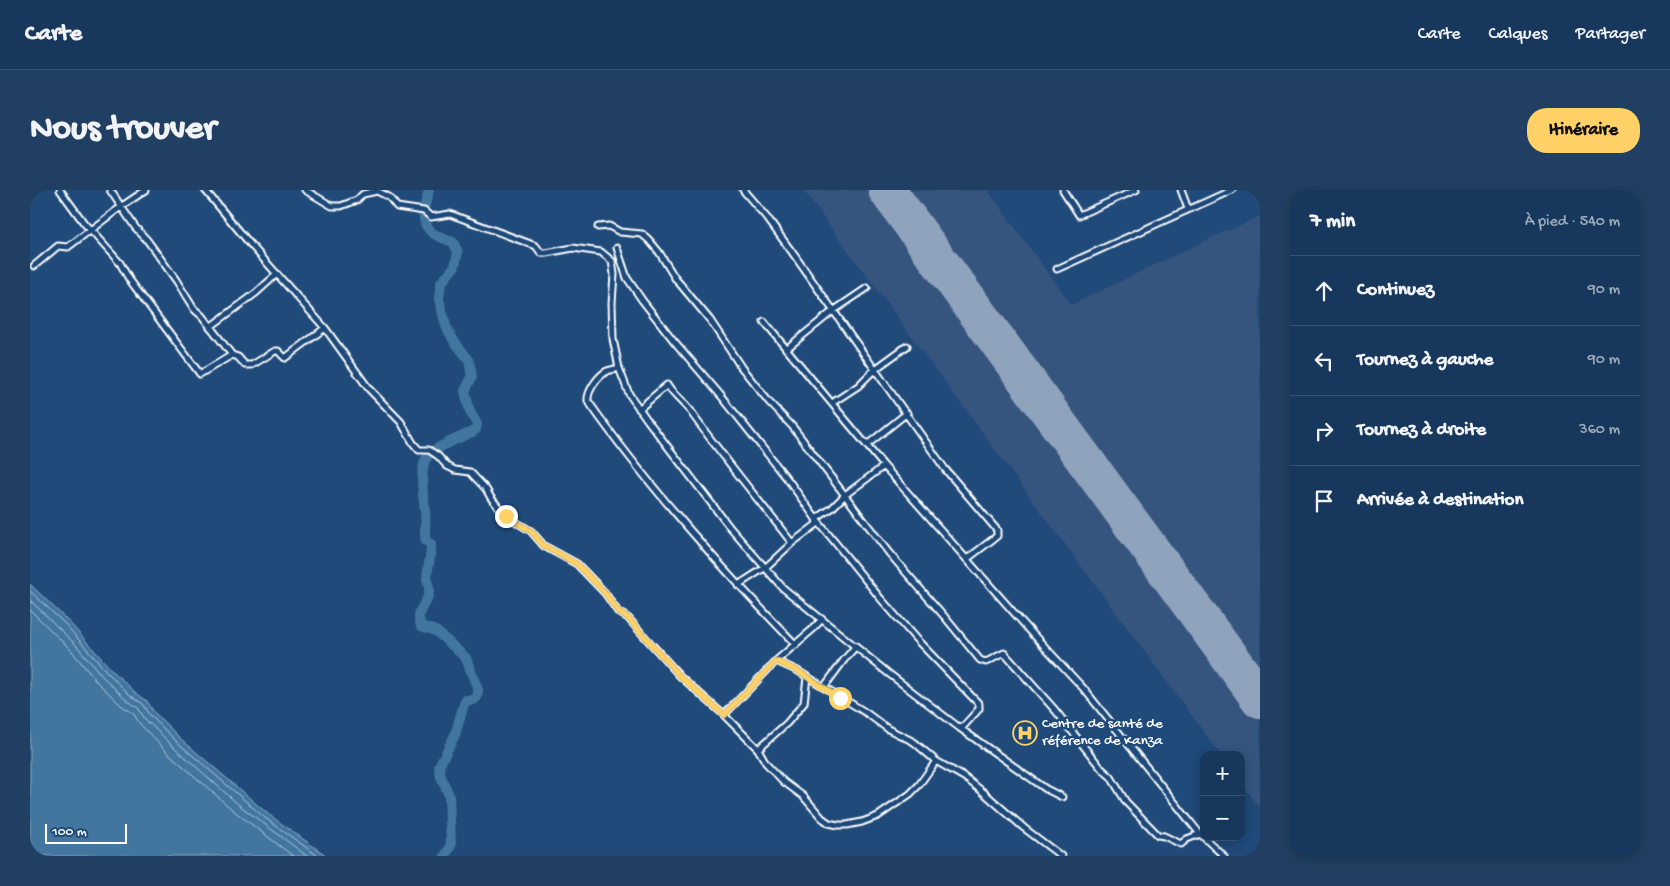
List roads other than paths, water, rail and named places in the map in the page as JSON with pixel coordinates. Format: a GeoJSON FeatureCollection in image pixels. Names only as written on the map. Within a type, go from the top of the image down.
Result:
{"type":"FeatureCollection","features":[{"type":"Feature","properties":{"kind":"street"},"geometry":{"type":"LineString","coordinates":[[60,190],[84,223],[120,263],[129,279],[200,374],[232,355]]}},
{"type":"Feature","properties":{"kind":"street"},"geometry":{"type":"LineString","coordinates":[[110,190],[135,227],[147,240],[176,280],[194,310],[202,316],[232,355],[238,357],[244,364],[248,366],[255,363],[274,351],[278,351],[285,358],[325,328]]}},
{"type":"Feature","properties":{"kind":"street"},"geometry":{"type":"LineString","coordinates":[[34,266],[55,248],[59,246],[68,247],[146,190]]}},
{"type":"Feature","properties":{"kind":"street"},"geometry":{"type":"LineString","coordinates":[[205,190],[325,328],[369,389],[401,422],[413,444],[419,450],[429,450],[438,456],[446,466],[455,470],[470,472],[486,488],[491,498],[506,516],[531,531],[544,546],[577,564],[605,593],[618,612],[628,618],[680,676],[724,715],[758,749],[766,763],[784,782],[802,796],[822,818],[838,826],[862,822],[878,816],[919,785],[936,761]]}},
{"type":"Feature","properties":{"kind":"street"},"geometry":{"type":"LineString","coordinates":[[305,190],[332,206],[349,203],[357,200],[363,194],[377,191],[389,197],[398,207],[424,211],[431,218],[450,214],[536,246],[541,252],[546,253],[573,248],[602,252],[612,261],[613,339],[619,368],[629,394],[731,529],[783,588],[888,673],[962,729],[1046,789],[1062,797]]}},
{"type":"Feature","properties":{"kind":"street"},"geometry":{"type":"LineString","coordinates":[[743,190],[767,218],[945,469],[997,530],[997,536],[967,559]]}},
{"type":"Feature","properties":{"kind":"street"},"geometry":{"type":"LineString","coordinates":[[1063,190],[1079,215],[1136,190]]}},
{"type":"Feature","properties":{"kind":"street"},"geometry":{"type":"LineString","coordinates":[[1180,190],[1188,209]]}},
{"type":"Feature","properties":{"kind":"street"},"geometry":{"type":"LineString","coordinates":[[1057,269],[1232,190]]}},
{"type":"Feature","properties":{"kind":"street"},"geometry":{"type":"LineString","coordinates":[[598,226],[608,226],[620,232],[642,234],[649,240],[659,252],[674,278],[710,320],[741,367],[769,402],[792,426],[889,553],[980,660],[986,662],[1004,653],[1055,710],[1101,768],[1111,777],[1126,802],[1158,835],[1181,844],[1187,839],[1200,834],[1084,689],[884,466],[764,322]]}},
{"type":"Feature","properties":{"kind":"street"},"geometry":{"type":"LineString","coordinates":[[617,248],[628,278],[642,300],[899,619],[978,704],[979,709],[962,729]]}},
{"type":"Feature","properties":{"kind":"street"},"geometry":{"type":"LineString","coordinates":[[210,328],[278,274]]}},
{"type":"Feature","properties":{"kind":"street"},"geometry":{"type":"LineString","coordinates":[[786,349],[833,311],[867,288]]}},
{"type":"Feature","properties":{"kind":"street"},"geometry":{"type":"LineString","coordinates":[[832,403],[858,386],[874,370],[907,346]]}},
{"type":"Feature","properties":{"kind":"street"},"geometry":{"type":"LineString","coordinates":[[619,368],[607,372],[595,384],[588,394],[588,401],[630,458],[738,585],[796,645]]}},
{"type":"Feature","properties":{"kind":"street"},"geometry":{"type":"LineString","coordinates":[[639,409],[667,385],[686,405],[718,450],[743,479],[792,543]]}},
{"type":"Feature","properties":{"kind":"street"},"geometry":{"type":"LineString","coordinates":[[868,446],[907,413]]}},
{"type":"Feature","properties":{"kind":"street"},"geometry":{"type":"LineString","coordinates":[[816,518],[840,502],[845,495],[884,466]]}},
{"type":"Feature","properties":{"kind":"street"},"geometry":{"type":"LineString","coordinates":[[738,585],[766,567],[792,543],[817,524],[816,518]]}},
{"type":"Feature","properties":{"kind":"street"},"geometry":{"type":"LineString","coordinates":[[724,715],[776,661],[796,645],[822,619]]}},
{"type":"Feature","properties":{"kind":"street"},"geometry":{"type":"LineString","coordinates":[[824,687],[856,646]]}},
{"type":"Feature","properties":{"kind":"street"},"geometry":{"type":"LineString","coordinates":[[776,661],[798,671],[865,712],[888,729],[914,742],[936,761],[964,777],[1024,828],[1061,856]]}},
{"type":"Feature","properties":{"kind":"street"},"geometry":{"type":"LineString","coordinates":[[758,749],[787,724],[804,704],[807,677]]}},
{"type":"Feature","properties":{"kind":"street"},"geometry":{"type":"LineString","coordinates":[[1208,841],[1224,856]]}},
{"type":"Feature","properties":{"kind":"water"},"geometry":{"type":"Polygon","coordinates":[[[30,584],[69,622],[110,668],[147,701],[154,712],[180,738],[268,814],[327,856],[30,856],[30,584]]]}},
{"type":"Feature","properties":{"kind":"waterway"},"geometry":{"type":"LineString","coordinates":[[429,190],[424,210],[425,223],[431,232],[453,242],[458,252],[455,266],[441,283],[439,299],[446,326],[454,341],[469,360],[472,377],[465,391],[470,412],[477,424],[474,431],[431,453],[425,462],[422,476],[425,537],[426,541],[431,544],[431,548],[427,575],[429,592],[420,611],[419,620],[421,626],[436,631],[466,658],[478,690],[477,697],[474,700],[466,700],[455,735],[439,766],[441,777],[449,795],[451,846],[445,856]]}},
{"type":"Feature","properties":{"kind":"place","name":"Centre de santé de référence de Kanza"},"geometry":{"type":"Point","coordinates":[1025,733]}}]}
